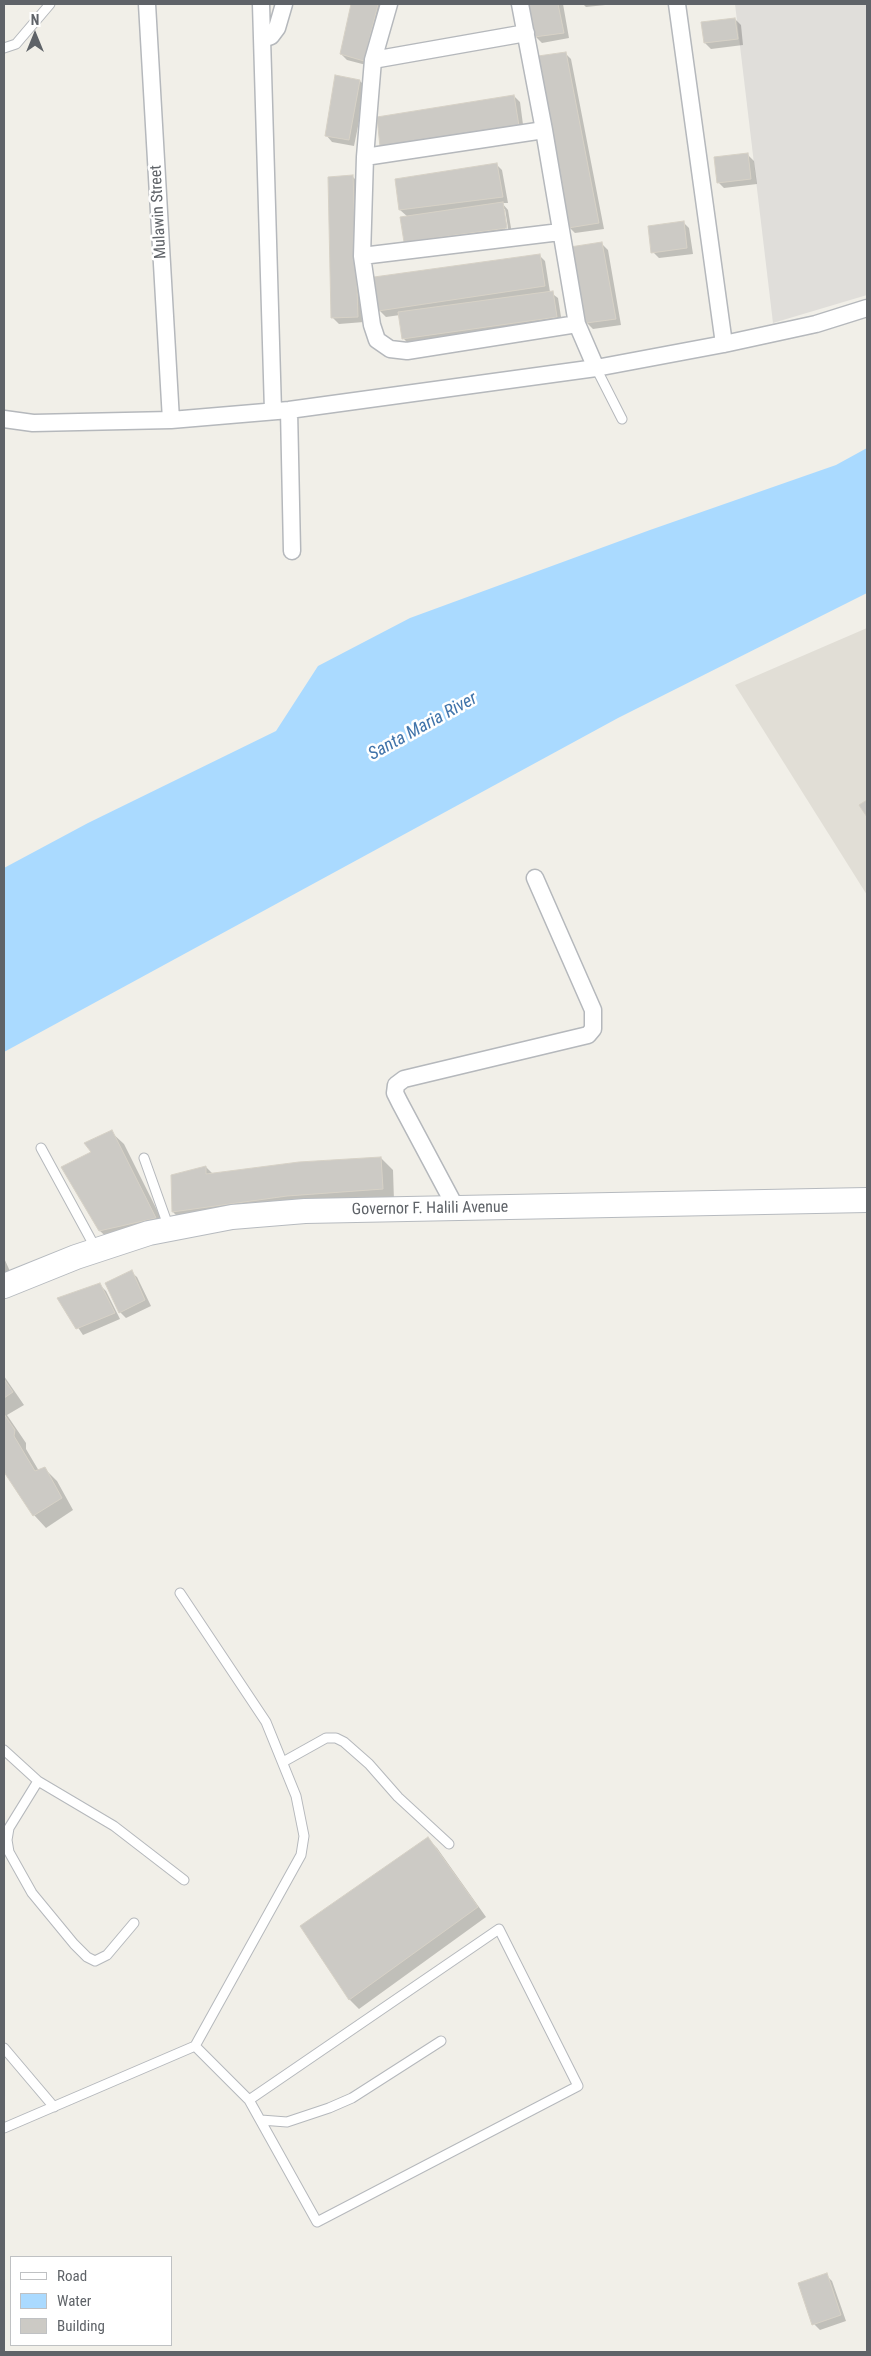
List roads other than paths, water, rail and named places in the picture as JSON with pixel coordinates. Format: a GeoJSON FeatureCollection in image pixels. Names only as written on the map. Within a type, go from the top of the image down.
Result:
{"type":"FeatureCollection","features":[{"type":"Feature","properties":{"kind":"main road","name":"Governor F. Halili Avenue"},"geometry":{"type":"LineString","coordinates":[[4,1286],[96,1250],[149,1233],[232,1217],[305,1211],[867,1200]]}},
{"type":"Feature","properties":{"kind":"street","name":"Mulawin Street"},"geometry":{"type":"LineString","coordinates":[[147,4],[171,420]]}},
{"type":"Feature","properties":{"kind":"street"},"geometry":{"type":"LineString","coordinates":[[261,4],[281,411],[292,551]]}},
{"type":"Feature","properties":{"kind":"street"},"geometry":{"type":"LineString","coordinates":[[263,39],[271,36],[277,28],[284,4]]}},
{"type":"Feature","properties":{"kind":"street"},"geometry":{"type":"LineString","coordinates":[[389,4],[373,60],[364,157],[362,256],[372,325],[377,340],[390,349],[407,351],[576,324]]}},
{"type":"Feature","properties":{"kind":"street"},"geometry":{"type":"LineString","coordinates":[[520,4],[544,130],[576,324],[596,368]]}},
{"type":"Feature","properties":{"kind":"street"},"geometry":{"type":"LineString","coordinates":[[677,4],[724,344]]}},
{"type":"Feature","properties":{"kind":"street"},"geometry":{"type":"LineString","coordinates":[[373,60],[526,33]]}},
{"type":"Feature","properties":{"kind":"street"},"geometry":{"type":"LineString","coordinates":[[364,157],[544,130]]}},
{"type":"Feature","properties":{"kind":"street"},"geometry":{"type":"LineString","coordinates":[[362,256],[560,232]]}},
{"type":"Feature","properties":{"kind":"street"},"geometry":{"type":"LineString","coordinates":[[4,419],[33,423],[171,420],[281,411],[596,368],[724,344],[816,324],[867,308]]}},
{"type":"Feature","properties":{"kind":"street"},"geometry":{"type":"LineString","coordinates":[[456,1208],[395,1093],[396,1085],[404,1079],[588,1035],[593,1029],[593,1010],[535,878]]}},
{"type":"Feature","properties":{"kind":"lane"},"geometry":{"type":"LineString","coordinates":[[4,48],[16,44],[50,4]]}},
{"type":"Feature","properties":{"kind":"lane"},"geometry":{"type":"LineString","coordinates":[[596,368],[622,419]]}},
{"type":"Feature","properties":{"kind":"lane"},"geometry":{"type":"LineString","coordinates":[[41,1148],[96,1250]]}},
{"type":"Feature","properties":{"kind":"lane"},"geometry":{"type":"LineString","coordinates":[[144,1158],[170,1229]]}},
{"type":"Feature","properties":{"kind":"lane"},"geometry":{"type":"LineString","coordinates":[[4,2128],[195,2046],[301,1855],[304,1836],[296,1796],[266,1722],[247,1690],[180,1593]]}},
{"type":"Feature","properties":{"kind":"lane"},"geometry":{"type":"LineString","coordinates":[[283,1762],[326,1738],[336,1738],[344,1742],[369,1764],[398,1797],[448,1844]]}},
{"type":"Feature","properties":{"kind":"lane"},"geometry":{"type":"LineString","coordinates":[[4,1750],[38,1781],[114,1826],[184,1880]]}},
{"type":"Feature","properties":{"kind":"lane"},"geometry":{"type":"LineString","coordinates":[[38,1781],[9,1828],[7,1840],[9,1852],[32,1893],[74,1944],[87,1957],[95,1961],[107,1955],[134,1923]]}},
{"type":"Feature","properties":{"kind":"lane"},"geometry":{"type":"LineString","coordinates":[[195,2046],[249,2100],[317,2222],[578,2086],[499,1929],[249,2100]]}},
{"type":"Feature","properties":{"kind":"lane"},"geometry":{"type":"LineString","coordinates":[[260,2120],[287,2122],[352,2098],[441,2041]]}},
{"type":"Feature","properties":{"kind":"lane"},"geometry":{"type":"LineString","coordinates":[[4,2048],[54,2107]]}},
{"type":"Feature","properties":{"kind":"water","name":"Santa Maria River"},"geometry":{"type":"Polygon","coordinates":[[[867,448],[867,593],[618,718],[4,1052],[4,868],[88,823],[276,731],[318,666],[410,618],[650,530],[836,465],[867,448]]]}}]}
